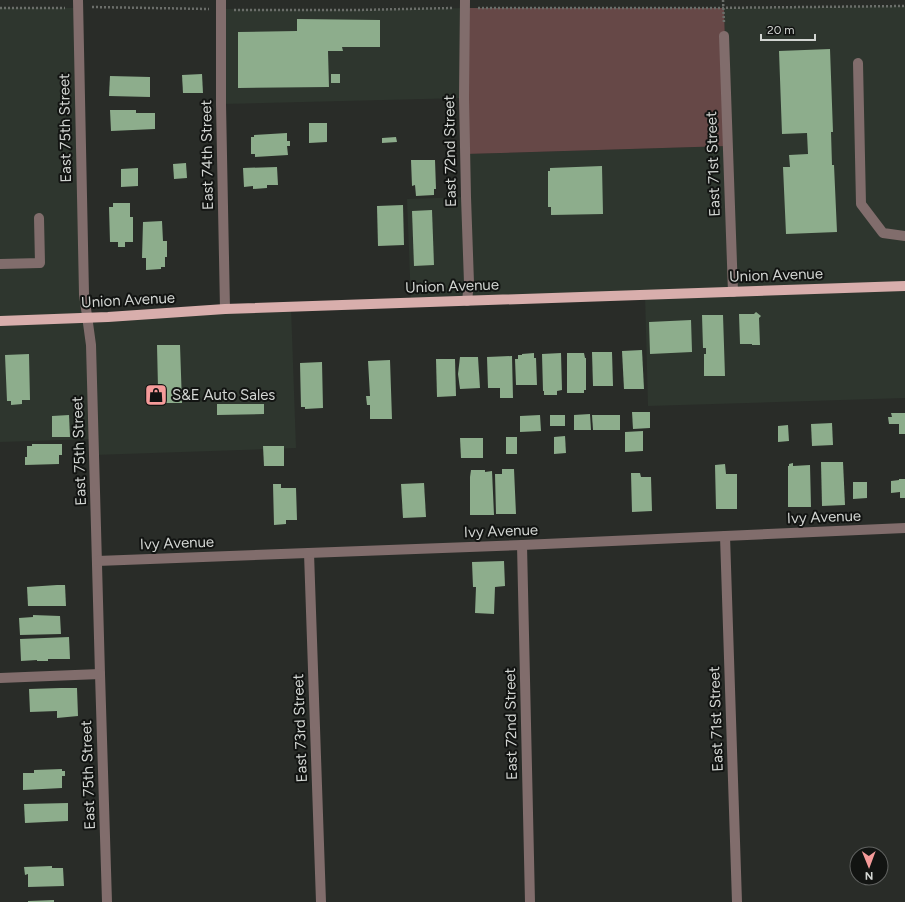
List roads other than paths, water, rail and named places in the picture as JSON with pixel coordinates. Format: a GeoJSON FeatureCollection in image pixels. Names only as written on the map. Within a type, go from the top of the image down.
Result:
{"type":"FeatureCollection","features":[{"type":"Feature","properties":{"kind":"main road","name":"Union Avenue"},"geometry":{"type":"LineString","coordinates":[[0,321],[224,309],[905,286]]}},
{"type":"Feature","properties":{"kind":"street","name":"East 75th Street"},"geometry":{"type":"LineString","coordinates":[[78,0],[84,294],[91,345],[107,902]]}},
{"type":"Feature","properties":{"kind":"street","name":"East 74th Street"},"geometry":{"type":"LineString","coordinates":[[221,0],[224,309]]}},
{"type":"Feature","properties":{"kind":"street","name":"East 72nd Street"},"geometry":{"type":"LineString","coordinates":[[465,0],[464,98],[469,283],[467,301]]}},
{"type":"Feature","properties":{"kind":"street","name":"East 71st Street"},"geometry":{"type":"LineString","coordinates":[[724,36],[732,292]]}},
{"type":"Feature","properties":{"kind":"street"},"geometry":{"type":"LineString","coordinates":[[858,63],[861,204],[883,233],[905,236]]}},
{"type":"Feature","properties":{"kind":"street"},"geometry":{"type":"LineString","coordinates":[[0,264],[40,263],[39,218]]}},
{"type":"Feature","properties":{"kind":"street","name":"Ivy Avenue"},"geometry":{"type":"LineString","coordinates":[[97,560],[522,545],[905,528]]}},
{"type":"Feature","properties":{"kind":"street","name":"East 71st Street"},"geometry":{"type":"LineString","coordinates":[[725,536],[736,902]]}},
{"type":"Feature","properties":{"kind":"street","name":"East 72nd Street"},"geometry":{"type":"LineString","coordinates":[[522,545],[530,902]]}},
{"type":"Feature","properties":{"kind":"street","name":"East 73rd Street"},"geometry":{"type":"LineString","coordinates":[[310,553],[321,902]]}},
{"type":"Feature","properties":{"kind":"street"},"geometry":{"type":"LineString","coordinates":[[0,678],[100,674]]}},
{"type":"Feature","properties":{"kind":"place","name":"S&E Auto Sales"},"geometry":{"type":"Point","coordinates":[156,395]}}]}
